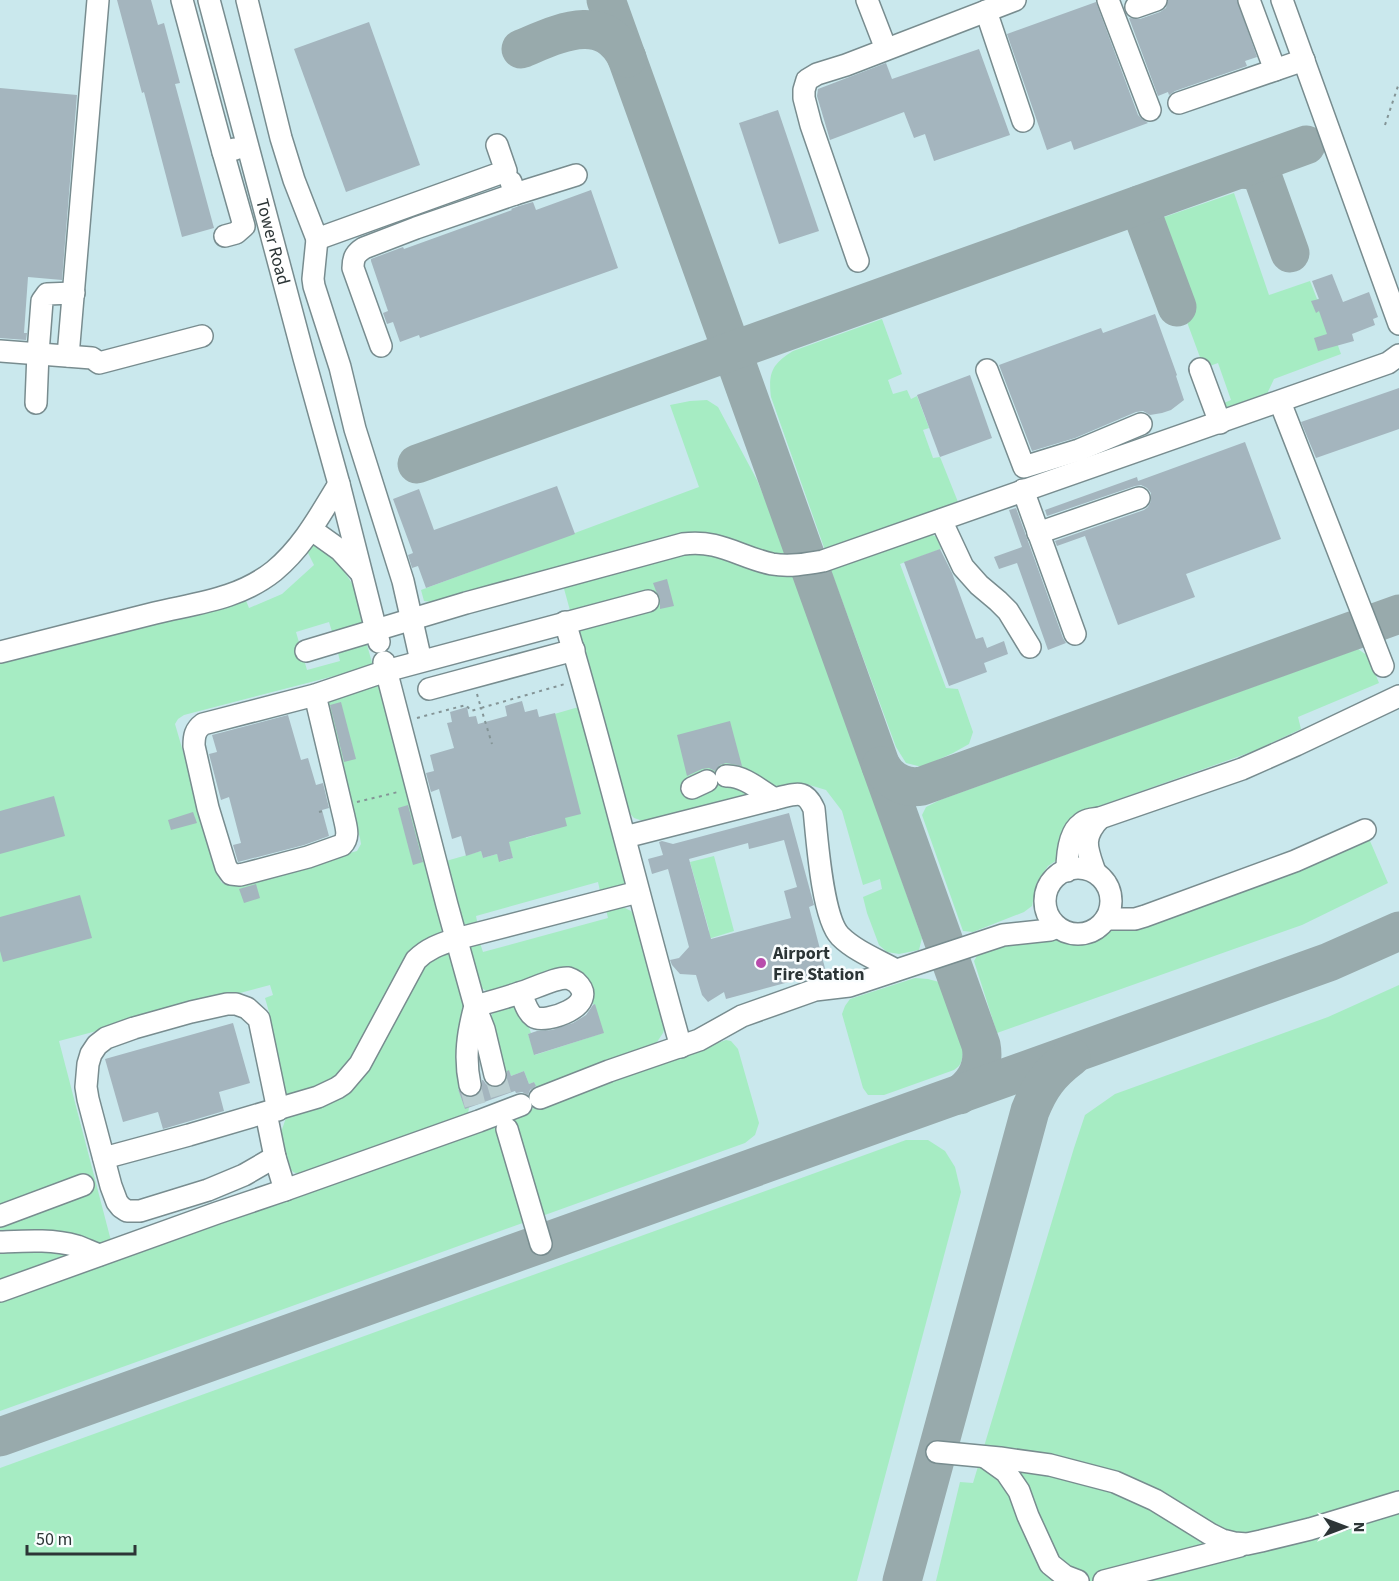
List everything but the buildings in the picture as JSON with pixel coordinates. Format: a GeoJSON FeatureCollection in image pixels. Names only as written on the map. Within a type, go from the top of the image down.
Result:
{"type":"FeatureCollection","features":[{"type":"Feature","properties":{"kind":"street"},"geometry":{"type":"LineString","coordinates":[[68,356],[98,0]]}},
{"type":"Feature","properties":{"kind":"street"},"geometry":{"type":"LineString","coordinates":[[182,0],[244,226],[236,233],[225,236]]}},
{"type":"Feature","properties":{"kind":"street","name":"Tower Road"},"geometry":{"type":"LineString","coordinates":[[209,0],[339,483],[456,939],[475,1006],[512,1102],[541,1244]]}},
{"type":"Feature","properties":{"kind":"street"},"geometry":{"type":"LineString","coordinates":[[247,0],[281,138],[294,180],[317,239],[314,286],[404,581],[421,662]]}},
{"type":"Feature","properties":{"kind":"street"},"geometry":{"type":"LineString","coordinates":[[867,0],[886,49]]}},
{"type":"Feature","properties":{"kind":"street"},"geometry":{"type":"LineString","coordinates":[[858,261],[811,125],[804,98],[807,80],[811,76],[846,65],[1015,0]]}},
{"type":"Feature","properties":{"kind":"street"},"geometry":{"type":"LineString","coordinates":[[1108,0],[1150,111]]}},
{"type":"Feature","properties":{"kind":"street"},"geometry":{"type":"LineString","coordinates":[[1136,7],[1156,0]]}},
{"type":"Feature","properties":{"kind":"street"},"geometry":{"type":"LineString","coordinates":[[1249,0],[1275,70]]}},
{"type":"Feature","properties":{"kind":"street"},"geometry":{"type":"LineString","coordinates":[[1282,0],[1399,324]]}},
{"type":"Feature","properties":{"kind":"street"},"geometry":{"type":"LineString","coordinates":[[986,11],[1023,121]]}},
{"type":"Feature","properties":{"kind":"street"},"geometry":{"type":"LineString","coordinates":[[1179,103],[1304,60]]}},
{"type":"Feature","properties":{"kind":"street"},"geometry":{"type":"LineString","coordinates":[[497,145],[515,195]]}},
{"type":"Feature","properties":{"kind":"street"},"geometry":{"type":"LineString","coordinates":[[223,152],[247,146]]}},
{"type":"Feature","properties":{"kind":"street"},"geometry":{"type":"LineString","coordinates":[[317,239],[506,171]]}},
{"type":"Feature","properties":{"kind":"street"},"geometry":{"type":"LineString","coordinates":[[381,346],[353,268],[354,257],[357,253],[364,248],[416,228],[576,175]]}},
{"type":"Feature","properties":{"kind":"street"},"geometry":{"type":"LineString","coordinates":[[36,404],[42,301],[47,294],[74,293]]}},
{"type":"Feature","properties":{"kind":"street"},"geometry":{"type":"LineString","coordinates":[[0,351],[92,358],[99,363],[202,336]]}},
{"type":"Feature","properties":{"kind":"street"},"geometry":{"type":"LineString","coordinates":[[315,694],[342,806],[347,836],[345,842],[308,857],[240,876],[231,874],[228,871],[208,808],[194,746],[195,732],[203,724],[315,694],[381,651],[413,620],[477,600],[683,544],[702,542],[771,564],[789,566],[828,560],[1280,402],[1388,363],[1399,355]]}},
{"type":"Feature","properties":{"kind":"street"},"geometry":{"type":"LineString","coordinates":[[1200,369],[1220,423]]}},
{"type":"Feature","properties":{"kind":"street"},"geometry":{"type":"LineString","coordinates":[[987,370],[1024,467],[1038,534],[1075,634]]}},
{"type":"Feature","properties":{"kind":"street"},"geometry":{"type":"LineString","coordinates":[[1280,402],[1383,666]]}},
{"type":"Feature","properties":{"kind":"street"},"geometry":{"type":"LineString","coordinates":[[1024,467],[1079,450],[1141,424]]}},
{"type":"Feature","properties":{"kind":"street"},"geometry":{"type":"LineString","coordinates":[[0,652],[228,597],[257,583],[291,555],[312,530],[339,483]]}},
{"type":"Feature","properties":{"kind":"street"},"geometry":{"type":"LineString","coordinates":[[1038,534],[1139,498]]}},
{"type":"Feature","properties":{"kind":"street"},"geometry":{"type":"LineString","coordinates":[[941,520],[963,567],[979,585],[1008,610],[1030,646]]}},
{"type":"Feature","properties":{"kind":"street"},"geometry":{"type":"LineString","coordinates":[[312,530],[340,550],[361,573]]}},
{"type":"Feature","properties":{"kind":"street"},"geometry":{"type":"LineString","coordinates":[[306,651],[381,651],[421,662],[648,601]]}},
{"type":"Feature","properties":{"kind":"street"},"geometry":{"type":"LineString","coordinates":[[566,622],[681,1047]]}},
{"type":"Feature","properties":{"kind":"street"},"geometry":{"type":"LineString","coordinates":[[429,689],[574,650]]}},
{"type":"Feature","properties":{"kind":"street"},"geometry":{"type":"LineString","coordinates":[[1067,870],[1070,847],[1076,828],[1088,819],[1100,818],[1242,769],[1399,696]]}},
{"type":"Feature","properties":{"kind":"street"},"geometry":{"type":"LineString","coordinates":[[708,782],[736,777],[774,799]]}},
{"type":"Feature","properties":{"kind":"street"},"geometry":{"type":"LineString","coordinates":[[625,837],[774,799],[798,794],[806,796],[814,809],[826,905],[833,927],[852,945],[896,970]]}},
{"type":"Feature","properties":{"kind":"street"},"geometry":{"type":"LineString","coordinates":[[1095,873],[1087,837],[1100,818]]}},
{"type":"Feature","properties":{"kind":"street"},"geometry":{"type":"LineString","coordinates":[[1106,919],[1135,919],[1145,916],[1296,861],[1365,830]]}},
{"type":"Feature","properties":{"kind":"street"},"geometry":{"type":"LineString","coordinates":[[1003,935],[1033,914],[1044,901],[1049,884],[1055,876],[1073,868],[1084,868],[1101,878],[1107,885],[1111,902],[1106,919],[1096,929],[1083,934],[1070,933],[1057,927],[1048,915],[1044,901]]}},
{"type":"Feature","properties":{"kind":"street"},"geometry":{"type":"LineString","coordinates":[[104,1158],[272,1112],[318,1097],[337,1088],[360,1064],[416,960],[435,946],[638,892]]}},
{"type":"Feature","properties":{"kind":"street"},"geometry":{"type":"LineString","coordinates":[[0,1291],[285,1190],[475,1104],[512,1102],[681,1047],[699,1040],[742,1016],[815,990],[849,986],[1003,935],[1050,930],[1057,927]]}},
{"type":"Feature","properties":{"kind":"street"},"geometry":{"type":"LineString","coordinates":[[475,1104],[466,1064],[469,1026],[475,1006],[521,993]]}},
{"type":"Feature","properties":{"kind":"street"},"geometry":{"type":"LineString","coordinates":[[275,1157],[244,1175],[208,1190],[140,1212],[132,1212],[121,1207],[117,1202],[104,1158],[86,1087],[91,1054],[106,1038],[134,1028],[227,1004],[247,1008],[259,1019],[272,1112],[275,1157],[285,1190]]}},
{"type":"Feature","properties":{"kind":"street"},"geometry":{"type":"LineString","coordinates":[[0,1216],[83,1185]]}},
{"type":"Feature","properties":{"kind":"street"},"geometry":{"type":"LineString","coordinates":[[0,1242],[30,1240],[55,1243],[76,1246],[99,1255]]}},
{"type":"Feature","properties":{"kind":"street"},"geometry":{"type":"LineString","coordinates":[[937,1452],[1050,1465],[1115,1482],[1155,1500],[1216,1537],[1234,1543],[1247,1544]]}},
{"type":"Feature","properties":{"kind":"street"},"geometry":{"type":"LineString","coordinates":[[985,1456],[1006,1472],[1019,1491],[1050,1564],[1065,1576],[1078,1581]]}},
{"type":"Feature","properties":{"kind":"street"},"geometry":{"type":"LineString","coordinates":[[1104,1581],[1310,1529],[1399,1502]]}},
{"type":"Feature","properties":{"kind":"path"},"geometry":{"type":"LineString","coordinates":[[1385,125],[1399,83]]}},
{"type":"Feature","properties":{"kind":"path"},"geometry":{"type":"LineString","coordinates":[[472,677],[492,744]]}},
{"type":"Feature","properties":{"kind":"path"},"geometry":{"type":"LineString","coordinates":[[400,723],[466,705],[471,711],[582,680]]}},
{"type":"Feature","properties":{"kind":"path"},"geometry":{"type":"LineString","coordinates":[[319,812],[416,787]]}},
{"type":"Feature","properties":{"kind":"shaded area"},"geometry":{"type":"Polygon","coordinates":[[[0,0],[1399,0],[1399,1581],[0,1581],[0,0]]]}},
{"type":"Feature","properties":{"kind":"green space"},"geometry":{"type":"Polygon","coordinates":[[[1234,193],[1269,295],[1310,281],[1317,299],[1321,298],[1341,354],[1274,379],[1266,396],[1223,413],[1219,405],[1231,400],[1218,363],[1204,368],[1150,222],[1234,193]]]}},
{"type":"Feature","properties":{"kind":"green space"},"geometry":{"type":"Polygon","coordinates":[[[882,319],[902,374],[888,380],[893,394],[907,390],[911,399],[917,396],[929,428],[923,430],[933,458],[940,457],[960,507],[826,553],[771,397],[771,375],[780,360],[793,351],[882,319]]]}},
{"type":"Feature","properties":{"kind":"green space"},"geometry":{"type":"Polygon","coordinates":[[[707,400],[718,407],[757,480],[789,558],[717,539],[441,603],[424,601],[421,590],[699,487],[670,405],[707,400]]]}},
{"type":"Feature","properties":{"kind":"green space"},"geometry":{"type":"Polygon","coordinates":[[[930,534],[937,537],[941,549],[900,564],[946,688],[958,689],[973,732],[969,744],[922,767],[906,763],[896,747],[830,568],[930,534]]]}},
{"type":"Feature","properties":{"kind":"green space"},"geometry":{"type":"Polygon","coordinates":[[[315,540],[332,553],[355,588],[364,608],[363,626],[333,635],[329,622],[296,632],[307,670],[340,661],[337,649],[365,642],[373,666],[184,715],[178,719],[175,724],[221,882],[232,884],[357,851],[361,844],[360,838],[322,701],[375,683],[382,688],[444,927],[341,1076],[286,1099],[263,1014],[269,1012],[265,998],[273,995],[270,985],[59,1041],[116,1253],[278,1199],[726,1040],[731,1041],[738,1049],[759,1123],[755,1135],[745,1143],[0,1411],[0,662],[245,598],[249,608],[282,594],[314,565],[306,549],[315,540]]]}},
{"type":"Feature","properties":{"kind":"green space"},"geometry":{"type":"Polygon","coordinates":[[[688,548],[793,574],[922,938],[919,950],[899,954],[887,952],[879,945],[863,897],[882,889],[880,879],[863,885],[842,811],[826,790],[806,784],[786,787],[649,823],[634,818],[624,807],[563,585],[688,548]]]}},
{"type":"Feature","properties":{"kind":"green space"},"geometry":{"type":"Polygon","coordinates":[[[1358,649],[1368,656],[1379,683],[1298,717],[1301,729],[1254,751],[1077,814],[1067,823],[1057,860],[1048,866],[1037,882],[1032,906],[1024,912],[973,932],[963,931],[922,815],[926,807],[1358,649]]]}},
{"type":"Feature","properties":{"kind":"green space"},"geometry":{"type":"Polygon","coordinates":[[[582,706],[627,880],[623,886],[600,891],[598,882],[476,916],[478,926],[468,927],[462,921],[446,861],[481,851],[483,858],[497,854],[500,862],[513,858],[494,793],[511,788],[526,838],[538,834],[536,826],[551,715],[582,706]]]}},
{"type":"Feature","properties":{"kind":"green space"},"geometry":{"type":"Polygon","coordinates":[[[1367,834],[1388,883],[1302,925],[997,1033],[974,961],[978,954],[1041,934],[1056,934],[1080,941],[1092,939],[1114,926],[1367,834]]]}},
{"type":"Feature","properties":{"kind":"green space"},"geometry":{"type":"Polygon","coordinates":[[[714,856],[734,931],[705,940],[709,930],[690,862],[714,856]]]}},
{"type":"Feature","properties":{"kind":"green space"},"geometry":{"type":"Polygon","coordinates":[[[619,905],[631,911],[639,922],[665,1027],[655,1045],[537,1090],[534,1082],[529,1084],[524,1071],[511,1076],[509,1071],[502,1073],[488,1021],[496,1008],[507,1004],[521,1005],[531,1033],[528,1034],[535,1055],[603,1033],[586,983],[489,993],[479,986],[470,949],[473,943],[479,940],[483,952],[608,918],[606,909],[619,905]]]}},
{"type":"Feature","properties":{"kind":"green space"},"geometry":{"type":"Polygon","coordinates":[[[443,951],[451,953],[466,1005],[465,1086],[458,1089],[465,1108],[469,1107],[468,1115],[303,1176],[293,1172],[288,1166],[279,1138],[287,1115],[319,1106],[421,967],[443,951]]]}},
{"type":"Feature","properties":{"kind":"green space"},"geometry":{"type":"Polygon","coordinates":[[[915,978],[939,982],[945,991],[963,1051],[961,1062],[954,1070],[884,1095],[868,1095],[863,1088],[842,1014],[845,1006],[850,999],[915,978]]]}},
{"type":"Feature","properties":{"kind":"green space"},"geometry":{"type":"Polygon","coordinates":[[[1399,985],[1399,1581],[936,1581],[960,1482],[973,1483],[1085,1115],[1115,1094],[1328,1017],[1399,985]]]}},
{"type":"Feature","properties":{"kind":"green space"},"geometry":{"type":"Polygon","coordinates":[[[906,1140],[928,1140],[945,1151],[955,1167],[961,1192],[857,1581],[0,1581],[0,1468],[906,1140]]]}},
{"type":"Feature","properties":{"kind":"taxiway"},"geometry":{"type":"LineString","coordinates":[[606,0],[981,1045],[982,1060],[978,1073],[959,1095]]}},
{"type":"Feature","properties":{"kind":"taxiway"},"geometry":{"type":"LineString","coordinates":[[521,49],[564,33],[593,30],[606,34],[617,43],[627,58]]}},
{"type":"Feature","properties":{"kind":"taxiway"},"geometry":{"type":"LineString","coordinates":[[417,464],[1306,145]]}},
{"type":"Feature","properties":{"kind":"taxiway"},"geometry":{"type":"LineString","coordinates":[[1241,169],[1253,170],[1263,178],[1290,253]]}},
{"type":"Feature","properties":{"kind":"taxiway"},"geometry":{"type":"LineString","coordinates":[[1139,205],[1177,307]]}},
{"type":"Feature","properties":{"kind":"taxiway"},"geometry":{"type":"LineString","coordinates":[[881,766],[899,783],[922,786],[1399,614]]}},
{"type":"Feature","properties":{"kind":"taxiway"},"geometry":{"type":"LineString","coordinates":[[0,1437],[1329,962],[1399,931]]}},
{"type":"Feature","properties":{"kind":"taxiway"},"geometry":{"type":"LineString","coordinates":[[902,1581],[1030,1111],[1046,1081],[1071,1057]]}},
{"type":"Feature","properties":{"kind":"tunnel"},"geometry":{"type":"LineString","coordinates":[[495,1075],[501,1095]]}},
{"type":"Feature","properties":{"kind":"tunnel"},"geometry":{"type":"LineString","coordinates":[[470,1085],[475,1105]]}},
{"type":"Feature","properties":{"kind":"place","name":"Airport Fire Station"},"geometry":{"type":"Point","coordinates":[761,963]}}]}
